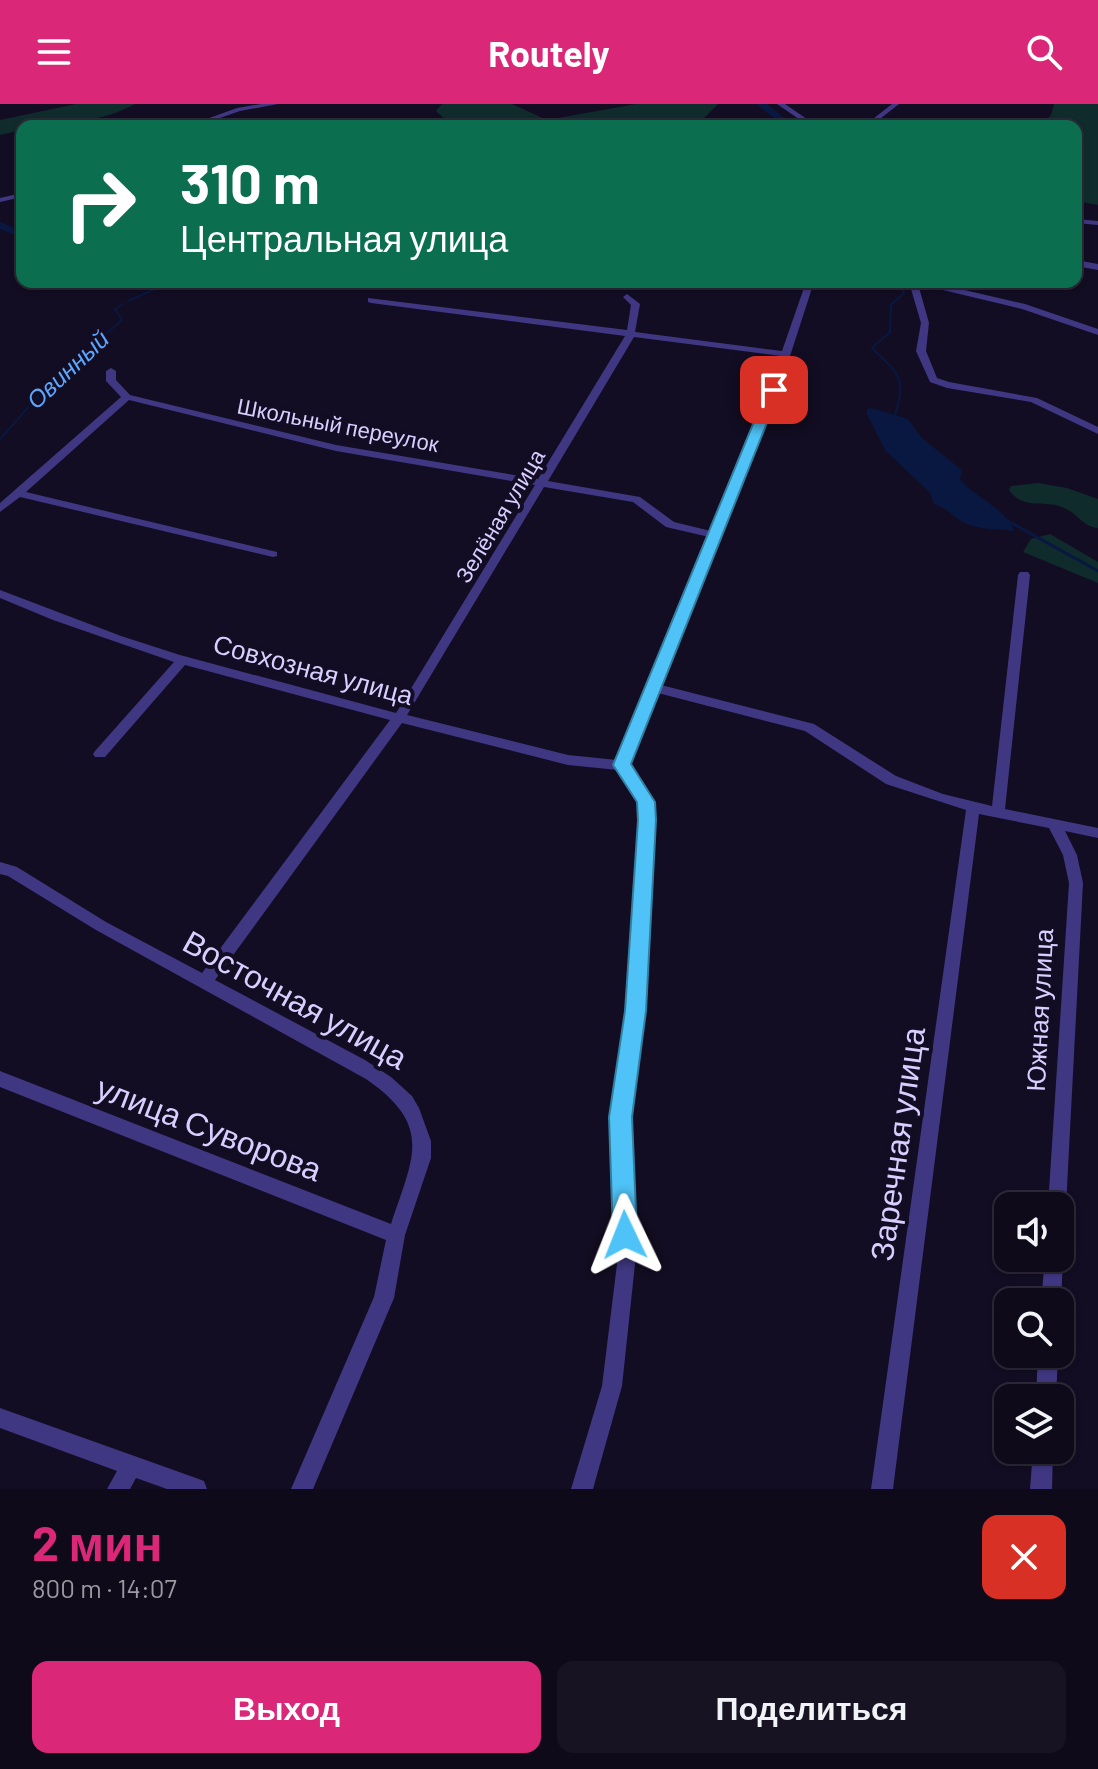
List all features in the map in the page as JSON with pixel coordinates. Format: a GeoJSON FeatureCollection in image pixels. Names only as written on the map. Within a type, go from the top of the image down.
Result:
{"type":"FeatureCollection","features":[{"type":"Feature","properties":{"kind":"street"},"geometry":{"type":"LineString","coordinates":[[207,120],[239,109],[275,104]]}},
{"type":"Feature","properties":{"kind":"street"},"geometry":{"type":"LineString","coordinates":[[780,104],[805,120]]}},
{"type":"Feature","properties":{"kind":"street"},"geometry":{"type":"LineString","coordinates":[[875,120],[896,104]]}},
{"type":"Feature","properties":{"kind":"street"},"geometry":{"type":"LineString","coordinates":[[582,1489],[612,1386],[626,1264],[620,1117],[635,1011],[647,820],[646,802],[622,765],[787,354],[808,288]]}},
{"type":"Feature","properties":{"kind":"street"},"geometry":{"type":"LineString","coordinates":[[917,288],[925,323],[921,351],[933,380],[1034,400],[1098,431]]}},
{"type":"Feature","properties":{"kind":"street"},"geometry":{"type":"LineString","coordinates":[[942,288],[1025,307],[1098,332]]}},
{"type":"Feature","properties":{"kind":"street"},"geometry":{"type":"LineString","coordinates":[[627,297],[636,304],[629,332]]}},
{"type":"Feature","properties":{"kind":"street"},"geometry":{"type":"LineString","coordinates":[[371,300],[787,354]]}},
{"type":"Feature","properties":{"kind":"street","name":"Зелёная улица"},"geometry":{"type":"LineString","coordinates":[[205,981],[399,718],[543,484],[629,332]]}},
{"type":"Feature","properties":{"kind":"street"},"geometry":{"type":"LineString","coordinates":[[0,509],[127,397],[111,381],[111,371]]}},
{"type":"Feature","properties":{"kind":"street","name":"Школьный переулок"},"geometry":{"type":"LineString","coordinates":[[127,397],[278,436],[636,499],[670,525],[716,535]]}},
{"type":"Feature","properties":{"kind":"street"},"geometry":{"type":"LineString","coordinates":[[18,493],[273,554]]}},
{"type":"Feature","properties":{"kind":"street"},"geometry":{"type":"LineString","coordinates":[[998,812],[1024,575]]}},
{"type":"Feature","properties":{"kind":"street","name":"Совхозная улица"},"geometry":{"type":"LineString","coordinates":[[0,594],[183,660],[399,718],[589,762],[622,765]]}},
{"type":"Feature","properties":{"kind":"street"},"geometry":{"type":"LineString","coordinates":[[100,754],[183,660]]}},
{"type":"Feature","properties":{"kind":"street"},"geometry":{"type":"LineString","coordinates":[[651,687],[809,727],[889,779],[973,808],[1098,833]]}},
{"type":"Feature","properties":{"kind":"street","name":"Заречная улица"},"geometry":{"type":"LineString","coordinates":[[882,1489],[973,808]]}},
{"type":"Feature","properties":{"kind":"street","name":"Южная улица"},"geometry":{"type":"LineString","coordinates":[[1053,823],[1070,855],[1076,883],[1058,1192]]}},
{"type":"Feature","properties":{"kind":"street","name":"Восточная улица"},"geometry":{"type":"LineString","coordinates":[[0,868],[12,871],[101,926],[370,1072],[392,1085],[408,1102],[423,1145],[422,1158],[396,1235],[384,1298],[302,1489]]}},
{"type":"Feature","properties":{"kind":"street","name":"улица Суворова"},"geometry":{"type":"LineString","coordinates":[[0,1079],[396,1235]]}},
{"type":"Feature","properties":{"kind":"street"},"geometry":{"type":"LineString","coordinates":[[0,1418],[130,1468],[196,1489]]}},
{"type":"Feature","properties":{"kind":"street"},"geometry":{"type":"LineString","coordinates":[[1041,1489],[1042,1464]]}},
{"type":"Feature","properties":{"kind":"street"},"geometry":{"type":"LineString","coordinates":[[118,1489],[130,1468]]}},
{"type":"Feature","properties":{"kind":"green space"},"geometry":{"type":"Polygon","coordinates":[[[76,104],[135,104],[89,120],[16,120],[16,131],[0,135],[0,120],[76,104]]]}},
{"type":"Feature","properties":{"kind":"green space"},"geometry":{"type":"Polygon","coordinates":[[[442,104],[512,104],[547,120],[446,120],[436,111],[442,104]]]}},
{"type":"Feature","properties":{"kind":"green space"},"geometry":{"type":"Polygon","coordinates":[[[636,104],[718,104],[702,120],[547,120],[636,104]]]}},
{"type":"Feature","properties":{"kind":"green space"},"geometry":{"type":"Polygon","coordinates":[[[1054,104],[1098,104],[1098,205],[1082,202],[1082,120],[1046,120],[1054,104]]]}},
{"type":"Feature","properties":{"kind":"green space"},"geometry":{"type":"Polygon","coordinates":[[[1038,483],[1067,488],[1098,499],[1098,528],[1088,525],[1064,508],[1028,503],[1009,490],[1011,486],[1038,483]]]}},
{"type":"Feature","properties":{"kind":"green space"},"geometry":{"type":"Polygon","coordinates":[[[1050,534],[1098,562],[1098,583],[1023,552],[1031,539],[1050,534]]]}},
{"type":"Feature","properties":{"kind":"water"},"geometry":{"type":"Polygon","coordinates":[[[867,409],[908,419],[922,438],[962,470],[960,479],[1005,516],[1014,531],[973,526],[934,504],[930,493],[885,450],[867,414],[867,409]]]}},
{"type":"Feature","properties":{"kind":"waterway"},"geometry":{"type":"LineString","coordinates":[[761,104],[782,120]]}},
{"type":"Feature","properties":{"kind":"waterway"},"geometry":{"type":"LineString","coordinates":[[0,225],[16,232]]}},
{"type":"Feature","properties":{"kind":"waterway","name":"Овинный"},"geometry":{"type":"LineString","coordinates":[[128,301],[157,288]]}},
{"type":"Feature","properties":{"kind":"waterway"},"geometry":{"type":"LineString","coordinates":[[895,415],[900,383],[893,369],[872,348],[890,332],[891,305],[904,293],[902,288]]}},
{"type":"Feature","properties":{"kind":"waterway","name":"Овинный"},"geometry":{"type":"LineString","coordinates":[[0,439],[56,376],[122,320],[115,309],[123,304]]}},
{"type":"Feature","properties":{"kind":"waterway"},"geometry":{"type":"LineString","coordinates":[[1008,521],[1098,571]]}},
{"type":"Feature","properties":{"kind":"route"},"geometry":{"type":"LineString","coordinates":[[625,1235],[620,1117],[635,1011],[647,820],[646,802],[622,765],[651,687],[774,390]]}}]}
